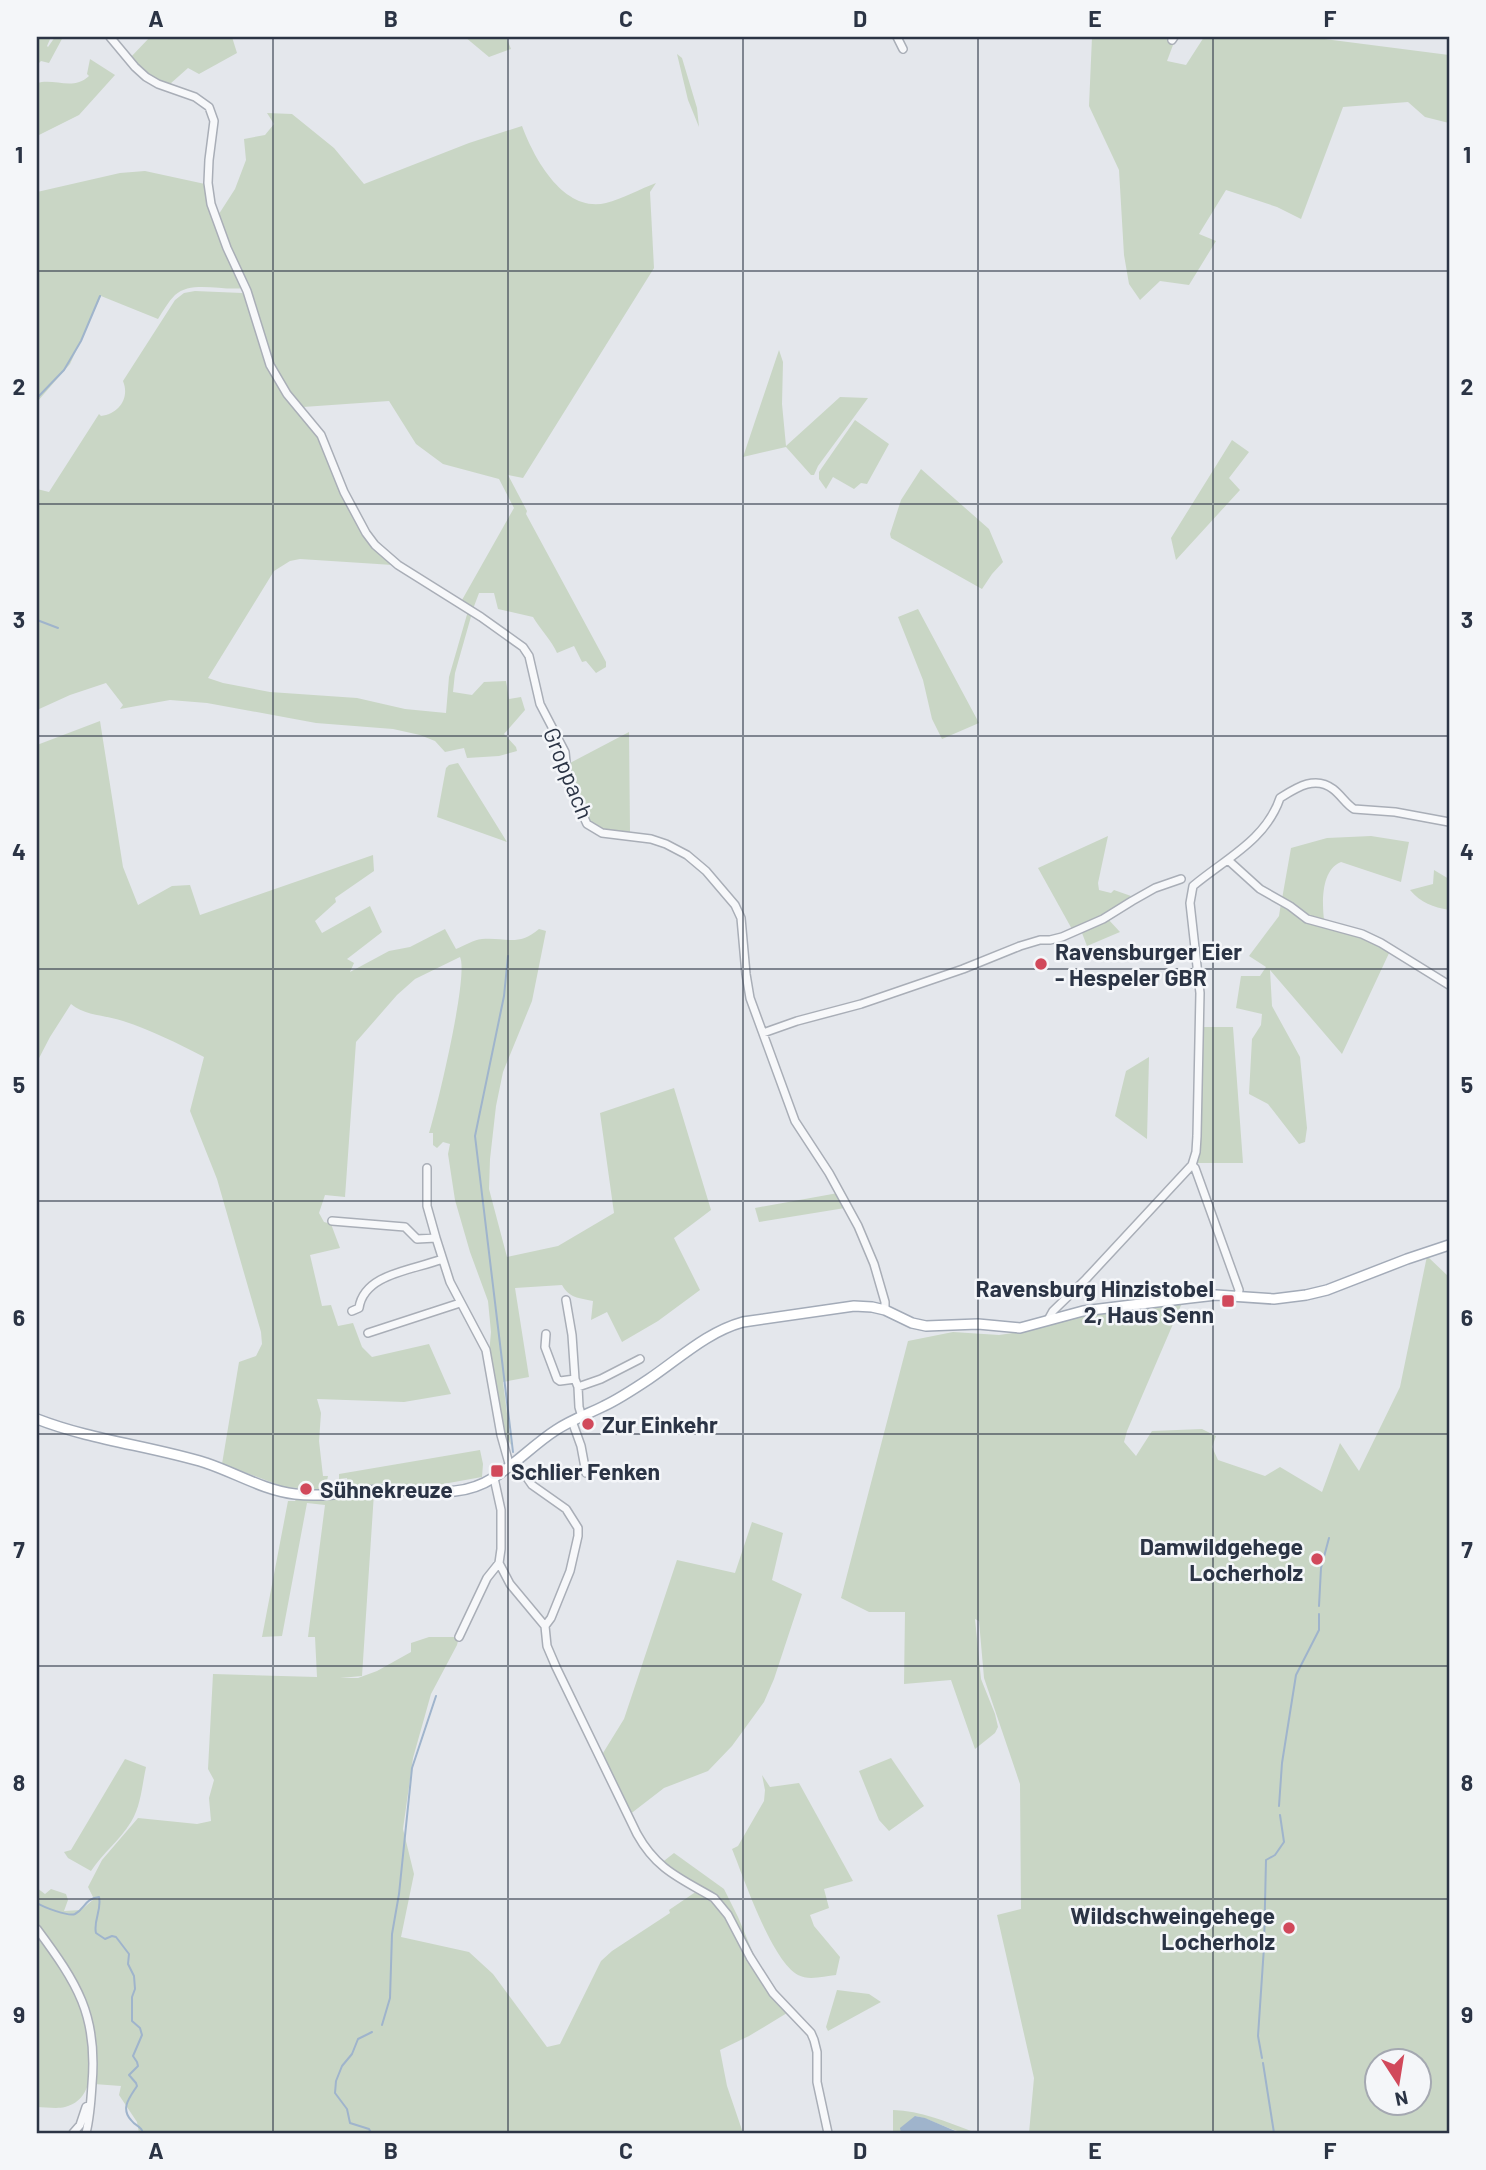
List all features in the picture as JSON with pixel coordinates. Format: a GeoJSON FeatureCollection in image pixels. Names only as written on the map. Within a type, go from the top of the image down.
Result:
{"type":"FeatureCollection","features":[{"type":"Feature","properties":{"kind":"main road"},"geometry":{"type":"LineString","coordinates":[[37,1419],[78,1433],[208,1464],[250,1482],[294,1494],[328,1496],[384,1490],[454,1492],[482,1485],[494,1478],[557,1429],[613,1402],[719,1331],[744,1322],[854,1306],[885,1310],[912,1323],[940,1327],[978,1324],[1020,1328],[1100,1309],[1216,1295],[1273,1299],[1306,1295],[1449,1245]]}},
{"type":"Feature","properties":{"kind":"street","name":"Groppach"},"geometry":{"type":"LineString","coordinates":[[110,37],[146,77],[203,101],[212,113],[214,129],[208,183],[211,204],[223,237],[247,291],[270,365],[287,394],[321,435],[344,492],[366,533],[375,545],[398,565],[523,647],[529,656],[540,704],[565,752],[568,783],[587,824],[602,833],[651,839],[687,855],[735,905],[741,918],[750,998],[763,1033]]}},
{"type":"Feature","properties":{"kind":"street"},"geometry":{"type":"LineString","coordinates":[[897,37],[903,49]]}},
{"type":"Feature","properties":{"kind":"street"},"geometry":{"type":"LineString","coordinates":[[1048,1320],[1053,1311],[1192,1164],[1197,1136],[1200,993],[1190,903],[1194,886],[1264,829],[1275,813],[1280,799],[1293,789],[1314,783],[1331,788],[1354,809],[1395,812],[1449,822]]}},
{"type":"Feature","properties":{"kind":"street"},"geometry":{"type":"LineString","coordinates":[[1228,860],[1260,889],[1307,919],[1362,934],[1449,985]]}},
{"type":"Feature","properties":{"kind":"street"},"geometry":{"type":"LineString","coordinates":[[885,1310],[873,1264],[858,1226],[829,1173],[795,1121],[763,1033],[861,1004],[1020,946],[1070,934],[1103,919],[1144,894],[1181,879]]}},
{"type":"Feature","properties":{"kind":"street"},"geometry":{"type":"LineString","coordinates":[[1192,1164],[1222,1240],[1239,1290],[1238,1295]]}},
{"type":"Feature","properties":{"kind":"street"},"geometry":{"type":"LineString","coordinates":[[427,1168],[427,1206],[450,1282],[486,1350],[500,1435],[513,1464],[532,1485],[566,1509],[578,1528],[570,1571],[556,1607],[545,1626]]}},
{"type":"Feature","properties":{"kind":"street"},"geometry":{"type":"LineString","coordinates":[[332,1221],[405,1227],[417,1239],[436,1238]]}},
{"type":"Feature","properties":{"kind":"street"},"geometry":{"type":"LineString","coordinates":[[352,1311],[359,1308],[362,1296],[383,1278],[442,1259]]}},
{"type":"Feature","properties":{"kind":"street"},"geometry":{"type":"LineString","coordinates":[[566,1300],[582,1417]]}},
{"type":"Feature","properties":{"kind":"street"},"geometry":{"type":"LineString","coordinates":[[369,1333],[460,1303]]}},
{"type":"Feature","properties":{"kind":"street"},"geometry":{"type":"LineString","coordinates":[[546,1334],[545,1347],[557,1378],[560,1381],[575,1379]]}},
{"type":"Feature","properties":{"kind":"street"},"geometry":{"type":"LineString","coordinates":[[578,1387],[601,1379],[640,1359]]}},
{"type":"Feature","properties":{"kind":"street"},"geometry":{"type":"LineString","coordinates":[[572,1422],[581,1446],[586,1473]]}},
{"type":"Feature","properties":{"kind":"street"},"geometry":{"type":"LineString","coordinates":[[459,1637],[487,1578],[499,1563],[501,1510],[494,1478]]}},
{"type":"Feature","properties":{"kind":"street"},"geometry":{"type":"LineString","coordinates":[[499,1563],[510,1584],[545,1626],[547,1646],[556,1667],[645,1848],[666,1870],[721,1905],[773,1993],[811,2033],[817,2052],[817,2082],[828,2133]]}},
{"type":"Feature","properties":{"kind":"street"},"geometry":{"type":"LineString","coordinates":[[37,1929],[74,1984],[90,2023],[94,2060],[86,2133]]}},
{"type":"Feature","properties":{"kind":"street"},"geometry":{"type":"LineString","coordinates":[[73,2133],[80,2125],[86,2107],[90,2105]]}},
{"type":"Feature","properties":{"kind":"green space"},"geometry":{"type":"Polygon","coordinates":[[[37,37],[51,37],[48,47],[55,37],[63,37],[49,63],[41,61],[37,65],[37,37]]]}},
{"type":"Feature","properties":{"kind":"green space"},"geometry":{"type":"Polygon","coordinates":[[[150,37],[232,37],[237,53],[199,74],[188,68],[170,84],[164,83],[148,75],[130,58],[150,37]]]}},
{"type":"Feature","properties":{"kind":"green space"},"geometry":{"type":"Polygon","coordinates":[[[465,37],[506,37],[511,49],[489,57],[465,37]]]}},
{"type":"Feature","properties":{"kind":"green space"},"geometry":{"type":"Polygon","coordinates":[[[1092,37],[1176,37],[1167,61],[1186,65],[1204,37],[1309,37],[1449,55],[1449,123],[1425,117],[1408,102],[1343,107],[1301,219],[1277,207],[1226,190],[1199,234],[1216,241],[1189,285],[1160,281],[1140,300],[1129,284],[1124,255],[1119,170],[1089,106],[1092,37]]]}},
{"type":"Feature","properties":{"kind":"green space"},"geometry":{"type":"Polygon","coordinates":[[[677,54],[682,58],[697,108],[699,127],[688,100],[677,54]]]}},
{"type":"Feature","properties":{"kind":"green space"},"geometry":{"type":"Polygon","coordinates":[[[90,59],[115,75],[79,115],[37,136],[37,83],[77,83],[89,76],[87,74],[90,59]]]}},
{"type":"Feature","properties":{"kind":"green space"},"geometry":{"type":"Polygon","coordinates":[[[267,113],[292,114],[334,148],[364,184],[469,143],[522,126],[534,153],[552,180],[576,200],[591,204],[606,203],[656,183],[650,192],[654,268],[523,478],[508,475],[527,511],[526,514],[606,662],[606,667],[596,673],[586,661],[582,662],[574,646],[557,653],[533,617],[498,609],[494,593],[479,593],[473,609],[462,600],[514,508],[499,479],[443,464],[416,444],[389,401],[303,407],[288,390],[271,358],[250,292],[217,217],[235,189],[246,160],[244,139],[265,135],[274,124],[267,113]]]}},
{"type":"Feature","properties":{"kind":"green space"},"geometry":{"type":"Polygon","coordinates":[[[145,171],[205,184],[243,288],[190,288],[175,295],[158,319],[101,296],[70,364],[37,402],[37,192],[120,173],[145,171]]]}},
{"type":"Feature","properties":{"kind":"green space"},"geometry":{"type":"Polygon","coordinates":[[[184,293],[242,293],[246,296],[267,365],[318,435],[365,535],[393,565],[300,559],[290,561],[274,571],[208,678],[270,692],[357,698],[405,709],[446,713],[449,677],[468,611],[472,613],[455,673],[453,692],[472,695],[484,682],[506,681],[509,699],[521,697],[525,710],[504,734],[517,751],[499,756],[467,758],[464,748],[445,752],[435,741],[393,729],[316,723],[207,703],[170,700],[120,709],[123,705],[106,683],[37,710],[37,489],[49,492],[99,414],[107,415],[118,409],[124,399],[123,381],[175,300],[184,293]]]}},
{"type":"Feature","properties":{"kind":"green space"},"geometry":{"type":"Polygon","coordinates":[[[779,350],[783,362],[782,404],[786,446],[840,397],[868,398],[814,475],[811,475],[786,447],[743,457],[779,350]]]}},
{"type":"Feature","properties":{"kind":"green space"},"geometry":{"type":"Polygon","coordinates":[[[855,420],[889,444],[867,484],[861,483],[854,489],[833,477],[826,489],[819,479],[819,472],[855,420]]]}},
{"type":"Feature","properties":{"kind":"green space"},"geometry":{"type":"Polygon","coordinates":[[[1232,440],[1249,452],[1229,478],[1240,490],[1176,560],[1171,538],[1232,440]]]}},
{"type":"Feature","properties":{"kind":"green space"},"geometry":{"type":"Polygon","coordinates":[[[921,469],[989,529],[1003,562],[982,589],[891,538],[901,500],[921,469]]]}},
{"type":"Feature","properties":{"kind":"green space"},"geometry":{"type":"Polygon","coordinates":[[[918,609],[979,723],[942,739],[932,719],[923,680],[898,617],[918,609]]]}},
{"type":"Feature","properties":{"kind":"green space"},"geometry":{"type":"Polygon","coordinates":[[[100,721],[123,867],[138,905],[172,886],[190,885],[200,915],[373,855],[374,871],[335,898],[336,902],[315,921],[322,933],[370,906],[382,932],[347,959],[354,963],[350,972],[389,951],[410,947],[445,929],[456,949],[479,940],[518,940],[539,929],[546,931],[532,1001],[503,1072],[496,1106],[489,1189],[507,1257],[558,1246],[614,1213],[600,1113],[674,1088],[711,1210],[674,1238],[700,1290],[658,1321],[622,1342],[607,1312],[591,1320],[593,1301],[571,1295],[562,1285],[515,1288],[529,1377],[503,1382],[511,1445],[503,1431],[489,1354],[491,1332],[488,1301],[455,1200],[448,1154],[450,1144],[443,1142],[437,1148],[433,1145],[433,1133],[429,1133],[456,1014],[462,969],[460,957],[415,979],[397,995],[356,1042],[345,1197],[325,1195],[319,1213],[324,1222],[331,1224],[340,1248],[310,1255],[322,1306],[331,1305],[338,1326],[353,1323],[362,1347],[372,1357],[429,1344],[451,1394],[404,1402],[317,1399],[321,1413],[319,1441],[323,1476],[328,1476],[325,1490],[284,1487],[222,1464],[239,1362],[256,1356],[262,1344],[261,1332],[217,1179],[190,1111],[204,1057],[144,1028],[89,1013],[71,1004],[37,1062],[37,745],[100,721]]]}},
{"type":"Feature","properties":{"kind":"green space"},"geometry":{"type":"Polygon","coordinates":[[[629,732],[630,832],[607,831],[588,822],[571,781],[570,763],[629,732]]]}},
{"type":"Feature","properties":{"kind":"green space"},"geometry":{"type":"Polygon","coordinates":[[[458,763],[507,842],[437,817],[446,768],[458,763]]]}},
{"type":"Feature","properties":{"kind":"green space"},"geometry":{"type":"Polygon","coordinates":[[[1108,836],[1098,883],[1099,890],[1111,893],[1114,890],[1131,896],[1104,915],[1073,931],[1038,868],[1108,836]]]}},
{"type":"Feature","properties":{"kind":"green space"},"geometry":{"type":"Polygon","coordinates":[[[1371,836],[1409,842],[1401,882],[1341,862],[1334,866],[1326,879],[1323,896],[1324,920],[1308,918],[1282,899],[1291,848],[1327,838],[1371,836]]]}},
{"type":"Feature","properties":{"kind":"green space"},"geometry":{"type":"Polygon","coordinates":[[[1434,870],[1449,879],[1449,910],[1428,904],[1410,890],[1433,884],[1434,870]]]}},
{"type":"Feature","properties":{"kind":"green space"},"geometry":{"type":"Polygon","coordinates":[[[1281,903],[1305,920],[1361,936],[1390,951],[1342,1054],[1270,970],[1272,1006],[1300,1057],[1307,1128],[1305,1142],[1299,1144],[1268,1104],[1249,1094],[1252,1039],[1261,1025],[1262,1014],[1236,1008],[1241,976],[1260,976],[1266,967],[1249,956],[1279,916],[1281,903]]]}},
{"type":"Feature","properties":{"kind":"green space"},"geometry":{"type":"Polygon","coordinates":[[[1108,919],[1120,932],[1087,946],[1082,933],[1108,919]]]}},
{"type":"Feature","properties":{"kind":"green space"},"geometry":{"type":"Polygon","coordinates":[[[1202,1027],[1233,1027],[1243,1163],[1197,1163],[1202,1027]]]}},
{"type":"Feature","properties":{"kind":"green space"},"geometry":{"type":"Polygon","coordinates":[[[1149,1057],[1147,1139],[1115,1116],[1126,1071],[1149,1057]]]}},
{"type":"Feature","properties":{"kind":"green space"},"geometry":{"type":"Polygon","coordinates":[[[838,1193],[845,1208],[759,1222],[755,1208],[838,1193]]]}},
{"type":"Feature","properties":{"kind":"green space"},"geometry":{"type":"Polygon","coordinates":[[[1427,1256],[1449,1277],[1449,2133],[1029,2133],[1034,2078],[997,1915],[1021,1909],[1020,1784],[984,1678],[979,1621],[975,1619],[981,1679],[998,1727],[995,1733],[975,1749],[951,1680],[904,1684],[905,1612],[869,1612],[841,1598],[908,1341],[953,1332],[999,1335],[1027,1331],[1088,1314],[1182,1303],[1127,1431],[1124,1442],[1136,1456],[1152,1431],[1202,1429],[1216,1436],[1212,1447],[1218,1460],[1265,1476],[1280,1467],[1322,1492],[1340,1443],[1359,1471],[1400,1387],[1427,1256]]]}},
{"type":"Feature","properties":{"kind":"green space"},"geometry":{"type":"Polygon","coordinates":[[[480,1450],[482,1477],[432,1486],[390,1484],[390,1480],[387,1480],[385,1483],[348,1488],[347,1478],[339,1479],[339,1474],[480,1450]]]}},
{"type":"Feature","properties":{"kind":"green space"},"geometry":{"type":"Polygon","coordinates":[[[374,1493],[362,1676],[340,1678],[358,1678],[377,1671],[411,1652],[411,1643],[429,1637],[459,1637],[431,1694],[413,1758],[403,1829],[414,1874],[401,1937],[469,1952],[493,1974],[547,2047],[560,2044],[601,1961],[697,1891],[711,1901],[735,1929],[787,2013],[720,2050],[727,2086],[743,2133],[139,2133],[137,2122],[119,2095],[121,2086],[94,2084],[95,2031],[89,2027],[90,2074],[83,2095],[65,2107],[37,2107],[37,1888],[45,1894],[51,1889],[66,1894],[68,1900],[64,1911],[81,1910],[94,1899],[88,1887],[102,1860],[138,1818],[197,1824],[211,1821],[209,1798],[214,1780],[208,1769],[213,1674],[317,1677],[315,1637],[308,1637],[325,1505],[307,1503],[282,1636],[262,1637],[288,1501],[295,1501],[297,1498],[374,1493]]]}},
{"type":"Feature","properties":{"kind":"green space"},"geometry":{"type":"Polygon","coordinates":[[[752,1522],[783,1533],[772,1580],[802,1594],[774,1679],[764,1702],[732,1746],[708,1771],[664,1788],[629,1815],[603,1753],[624,1719],[677,1560],[735,1573],[752,1522]]]}},
{"type":"Feature","properties":{"kind":"green space"},"geometry":{"type":"Polygon","coordinates":[[[891,1758],[924,1806],[889,1831],[879,1820],[859,1771],[891,1758]]]}},
{"type":"Feature","properties":{"kind":"green space"},"geometry":{"type":"Polygon","coordinates":[[[125,1759],[146,1767],[137,1809],[127,1829],[91,1871],[68,1858],[64,1852],[71,1850],[125,1759]]]}},
{"type":"Feature","properties":{"kind":"green space"},"geometry":{"type":"Polygon","coordinates":[[[762,1775],[770,1787],[799,1783],[853,1881],[824,1889],[829,1908],[810,1915],[814,1926],[840,1957],[836,1975],[807,1978],[798,1975],[788,1966],[768,1936],[732,1849],[738,1846],[764,1801],[762,1775]]]}},
{"type":"Feature","properties":{"kind":"green space"},"geometry":{"type":"Polygon","coordinates":[[[674,1853],[724,1889],[761,1972],[728,1911],[660,1864],[674,1853]]]}},
{"type":"Feature","properties":{"kind":"green space"},"geometry":{"type":"Polygon","coordinates":[[[837,1990],[869,1994],[881,2002],[828,2031],[826,2027],[837,1990]]]}},
{"type":"Feature","properties":{"kind":"green space"},"geometry":{"type":"Polygon","coordinates":[[[893,2110],[933,2117],[972,2133],[957,2131],[916,2116],[901,2128],[901,2133],[893,2133],[893,2110]]]}},
{"type":"Feature","properties":{"kind":"water"},"geometry":{"type":"Polygon","coordinates":[[[915,2116],[960,2133],[901,2133],[900,2128],[915,2116]]]}},
{"type":"Feature","properties":{"kind":"waterway"},"geometry":{"type":"LineString","coordinates":[[37,398],[64,370],[81,341],[100,296]]}},
{"type":"Feature","properties":{"kind":"waterway"},"geometry":{"type":"LineString","coordinates":[[37,620],[58,628]]}},
{"type":"Feature","properties":{"kind":"waterway"},"geometry":{"type":"LineString","coordinates":[[508,956],[504,996],[475,1136],[513,1452]]}},
{"type":"Feature","properties":{"kind":"waterway"},"geometry":{"type":"LineString","coordinates":[[1319,1606],[1321,1568],[1329,1538]]}},
{"type":"Feature","properties":{"kind":"waterway"},"geometry":{"type":"LineString","coordinates":[[1279,1806],[1282,1763],[1296,1675],[1319,1630],[1319,1614]]}},
{"type":"Feature","properties":{"kind":"waterway"},"geometry":{"type":"LineString","coordinates":[[382,2025],[390,1998],[392,1934],[399,1894],[412,1768],[436,1696]]}},
{"type":"Feature","properties":{"kind":"waterway"},"geometry":{"type":"LineString","coordinates":[[1262,2058],[1258,2036],[1266,1860],[1275,1855],[1284,1842],[1280,1815]]}},
{"type":"Feature","properties":{"kind":"waterway"},"geometry":{"type":"LineString","coordinates":[[37,1903],[72,1915],[79,1912],[90,1900],[99,1897],[96,1933],[105,1939],[116,1937],[129,1954],[128,1964],[134,1976],[135,1989],[132,1997],[132,2021],[140,2028],[142,2035],[133,2056],[138,2066],[129,2075],[137,2086],[127,2103],[126,2111],[143,2133]]}},
{"type":"Feature","properties":{"kind":"waterway"},"geometry":{"type":"LineString","coordinates":[[371,2133],[369,2129],[350,2123],[347,2109],[335,2093],[342,2066],[352,2054],[358,2039],[372,2032]]}},
{"type":"Feature","properties":{"kind":"waterway"},"geometry":{"type":"LineString","coordinates":[[1263,2063],[1274,2133]]}},
{"type":"Feature","properties":{"kind":"place","name":"Ravensburger Eier - Hespeler GBR"},"geometry":{"type":"Point","coordinates":[1041,964]}},
{"type":"Feature","properties":{"kind":"place","name":"Ravensburg Hinzistobel 2, Haus Senn"},"geometry":{"type":"Point","coordinates":[1228,1301]}},
{"type":"Feature","properties":{"kind":"place","name":"Zur Einkehr"},"geometry":{"type":"Point","coordinates":[588,1424]}},
{"type":"Feature","properties":{"kind":"place","name":"Schlier Fenken"},"geometry":{"type":"Point","coordinates":[497,1471]}},
{"type":"Feature","properties":{"kind":"place","name":"Sühnekreuze"},"geometry":{"type":"Point","coordinates":[306,1489]}},
{"type":"Feature","properties":{"kind":"place","name":"Damwildgehege Locherholz"},"geometry":{"type":"Point","coordinates":[1317,1559]}},
{"type":"Feature","properties":{"kind":"place","name":"Wildschweingehege Locherholz"},"geometry":{"type":"Point","coordinates":[1289,1928]}}]}
